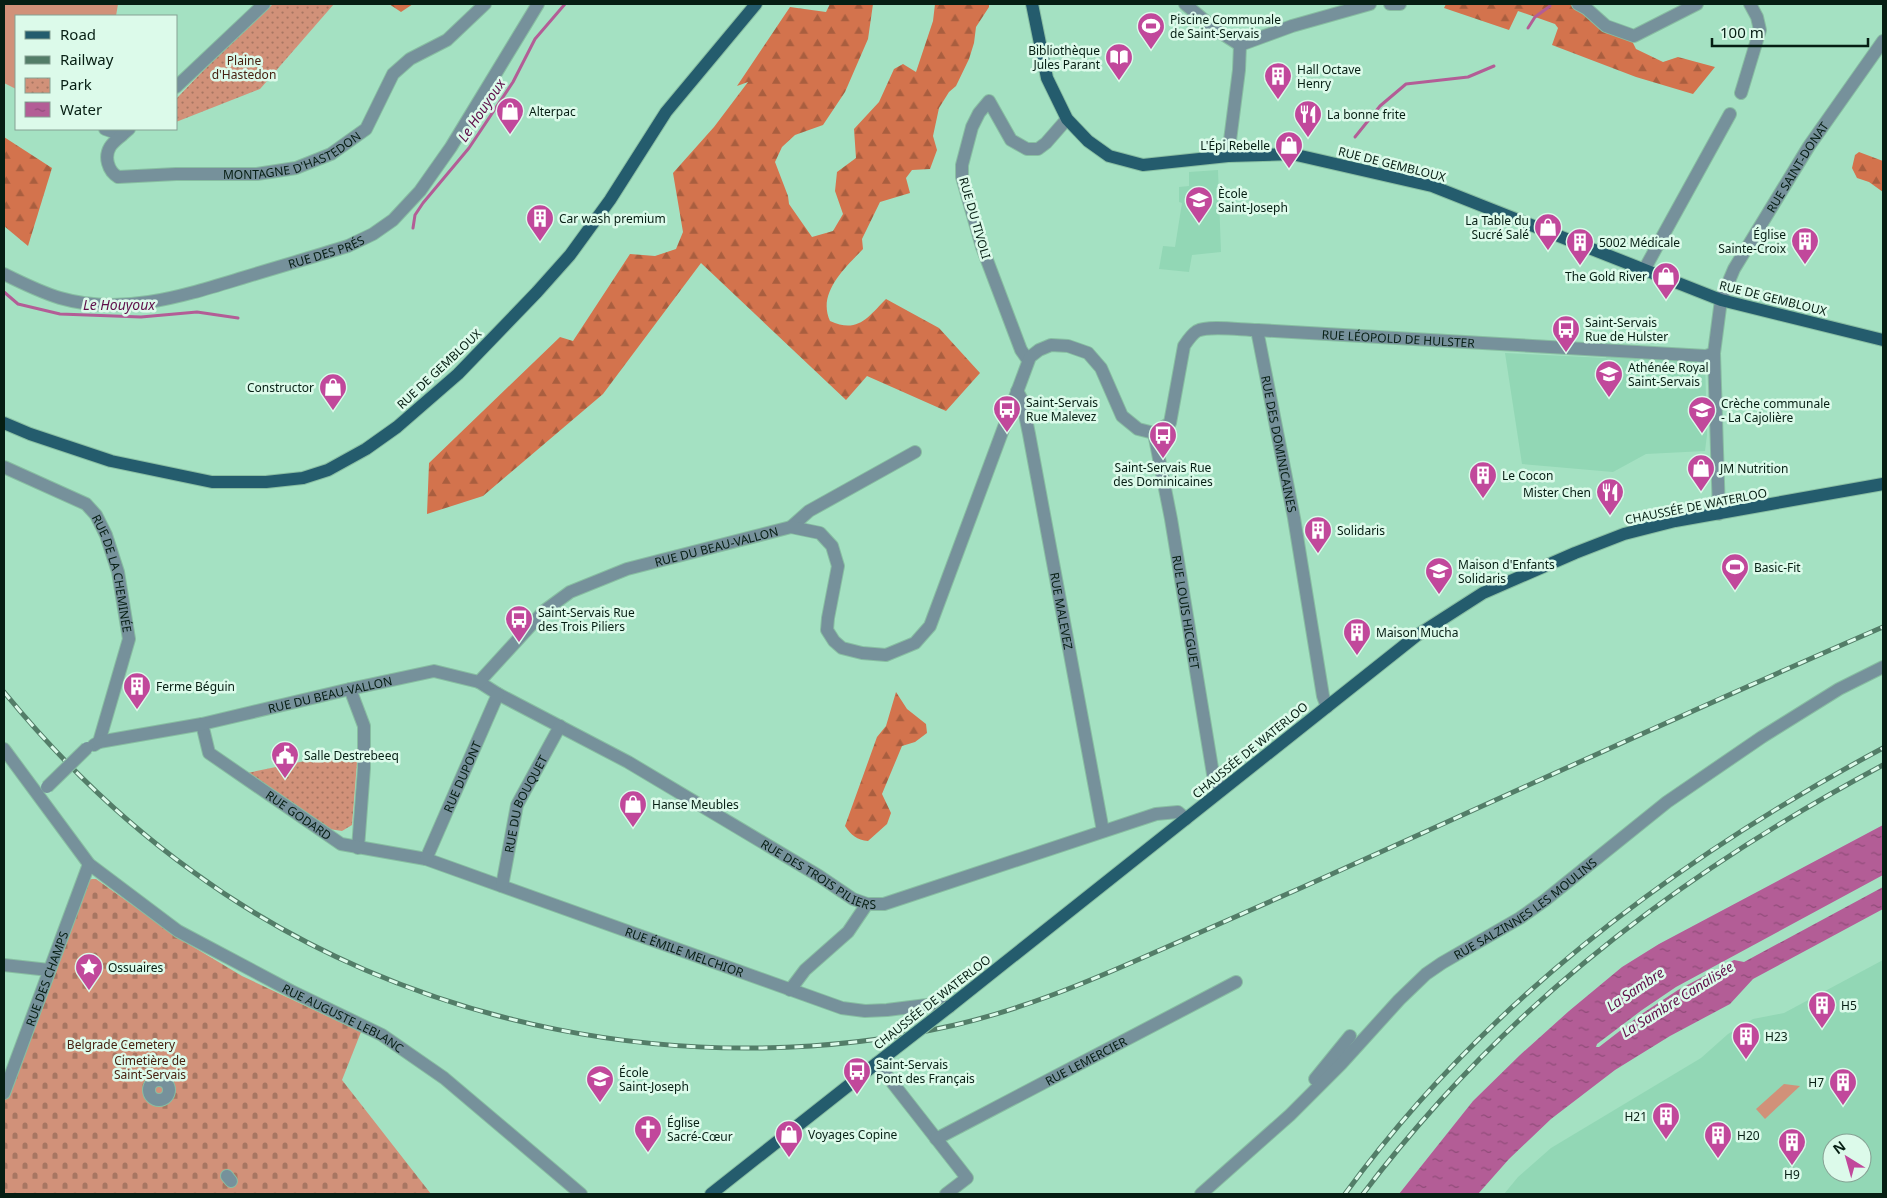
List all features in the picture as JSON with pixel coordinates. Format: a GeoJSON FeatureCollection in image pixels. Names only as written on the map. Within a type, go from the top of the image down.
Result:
{"type":"FeatureCollection","features":[{"type":"Feature","properties":{"kind":"main road","name":"RUE DE GEMBLOUX"},"geometry":{"type":"LineString","coordinates":[[4,423],[30,434],[111,461],[212,482],[266,482],[303,478],[328,470],[366,449],[397,427],[458,374],[570,255],[610,200],[666,112],[756,4]]}},
{"type":"Feature","properties":{"kind":"main road","name":"RUE DE GEMBLOUX"},"geometry":{"type":"LineString","coordinates":[[1032,4],[1048,78],[1066,119],[1088,141],[1109,156],[1143,165],[1228,156],[1292,154],[1432,186],[1721,300],[1883,340]]}},
{"type":"Feature","properties":{"kind":"main road","name":"CHAUSSÉE DE WATERLOO"},"geometry":{"type":"LineString","coordinates":[[711,1194],[1423,632],[1483,594],[1575,553],[1624,534],[1675,521],[1883,484]]}},
{"type":"Feature","properties":{"kind":"street"},"geometry":{"type":"LineString","coordinates":[[178,85],[264,4]]}},
{"type":"Feature","properties":{"kind":"street","name":"MONTAGNE D'HASTEDON"},"geometry":{"type":"LineString","coordinates":[[126,132],[110,146],[107,156],[110,170],[118,177],[176,174],[257,174],[296,168],[331,154],[366,129],[393,74],[410,59],[447,40],[485,4]]}},
{"type":"Feature","properties":{"kind":"street","name":"RUE DES PRÉS"},"geometry":{"type":"LineString","coordinates":[[4,274],[30,287],[61,298],[81,302],[111,304],[143,303],[176,298],[360,241],[393,220],[420,191],[451,147],[538,4]]}},
{"type":"Feature","properties":{"kind":"street"},"geometry":{"type":"LineString","coordinates":[[1185,4],[1199,10],[1240,45]]}},
{"type":"Feature","properties":{"kind":"street"},"geometry":{"type":"LineString","coordinates":[[1240,45],[1292,26],[1370,4]]}},
{"type":"Feature","properties":{"kind":"street"},"geometry":{"type":"LineString","coordinates":[[1390,4],[1400,4]]}},
{"type":"Feature","properties":{"kind":"street"},"geometry":{"type":"LineString","coordinates":[[1587,5],[1606,26],[1634,36],[1697,4]]}},
{"type":"Feature","properties":{"kind":"street"},"geometry":{"type":"LineString","coordinates":[[1741,92],[1760,30],[1757,18],[1750,4]]}},
{"type":"Feature","properties":{"kind":"street","name":"RUE SAINT-DONAT"},"geometry":{"type":"LineString","coordinates":[[1719,514],[1714,353],[1721,300],[1734,270],[1809,146],[1883,41]]}},
{"type":"Feature","properties":{"kind":"street"},"geometry":{"type":"LineString","coordinates":[[1228,156],[1239,70],[1240,45]]}},
{"type":"Feature","properties":{"kind":"street","name":"RUE DU TIVOLI"},"geometry":{"type":"LineString","coordinates":[[1028,360],[1021,350],[982,247],[962,178],[962,165],[972,127],[989,101],[1012,140],[1027,149],[1038,148],[1046,143],[1066,119]]}},
{"type":"Feature","properties":{"kind":"street"},"geometry":{"type":"LineString","coordinates":[[1644,270],[1730,114]]}},
{"type":"Feature","properties":{"kind":"street","name":"MONTAGNE D'HASTEDON"},"geometry":{"type":"LineString","coordinates":[[112,130],[126,132]]}},
{"type":"Feature","properties":{"kind":"street","name":"RUE LÉOPOLD DE HULSTER"},"geometry":{"type":"LineString","coordinates":[[1154,433],[1170,423],[1184,346],[1198,330],[1257,330],[1706,356],[1714,353]]}},
{"type":"Feature","properties":{"kind":"street","name":"RUE DES DOMINICAINES"},"geometry":{"type":"LineString","coordinates":[[1257,330],[1294,518],[1323,696],[1327,707]]}},
{"type":"Feature","properties":{"kind":"street"},"geometry":{"type":"LineString","coordinates":[[1028,360],[1039,350],[1051,345],[1068,346],[1088,353],[1101,368],[1122,416],[1138,429],[1154,433]]}},
{"type":"Feature","properties":{"kind":"street","name":"RUE DU BEAU-VALLON"},"geometry":{"type":"LineString","coordinates":[[99,742],[202,724],[434,671],[479,682],[544,610],[570,592],[627,569],[791,527],[820,533],[832,546],[838,566],[827,630],[834,641],[842,648],[886,656],[915,643],[925,634],[930,626],[1028,360]]}},
{"type":"Feature","properties":{"kind":"street","name":"RUE MALEVEZ"},"geometry":{"type":"LineString","coordinates":[[1017,391],[1022,400],[1029,434],[1103,831]]}},
{"type":"Feature","properties":{"kind":"street","name":"RUE LOUIS HICGUET"},"geometry":{"type":"LineString","coordinates":[[1154,433],[1171,519],[1214,774],[1221,790]]}},
{"type":"Feature","properties":{"kind":"street"},"geometry":{"type":"LineString","coordinates":[[791,527],[809,511],[915,452]]}},
{"type":"Feature","properties":{"kind":"street","name":"RUE DE LA CHEMINÉE"},"geometry":{"type":"LineString","coordinates":[[4,467],[86,504],[96,515],[109,544],[118,572],[129,639],[99,742]]}},
{"type":"Feature","properties":{"kind":"street","name":"RUE SALZINNES LES MOULINS"},"geometry":{"type":"LineString","coordinates":[[1201,1194],[1290,1115],[1341,1064],[1414,985],[1442,963],[1520,918],[1544,901],[1667,802],[1762,737],[1831,694],[1883,667]]}},
{"type":"Feature","properties":{"kind":"street","name":"RUE DES TROIS PILIERS"},"geometry":{"type":"LineString","coordinates":[[479,682],[498,694],[628,762],[853,899],[867,904],[884,904],[1156,814],[1178,812],[1186,819]]}},
{"type":"Feature","properties":{"kind":"street"},"geometry":{"type":"LineString","coordinates":[[350,689],[364,726],[364,768],[358,848]]}},
{"type":"Feature","properties":{"kind":"street","name":"RUE DUPONT"},"geometry":{"type":"LineString","coordinates":[[426,859],[498,694]]}},
{"type":"Feature","properties":{"kind":"street","name":"RUE GODARD"},"geometry":{"type":"LineString","coordinates":[[202,724],[209,753],[341,844],[426,859]]}},
{"type":"Feature","properties":{"kind":"street","name":"RUE DU BOUQUET"},"geometry":{"type":"LineString","coordinates":[[502,886],[517,805],[560,726]]}},
{"type":"Feature","properties":{"kind":"street"},"geometry":{"type":"LineString","coordinates":[[42,790],[87,748],[99,742]]}},
{"type":"Feature","properties":{"kind":"street","name":"RUE AUGUSTE LEBLANC"},"geometry":{"type":"LineString","coordinates":[[4,749],[42,790],[89,864],[178,931],[290,991],[382,1035],[444,1078],[581,1194]]}},
{"type":"Feature","properties":{"kind":"street","name":"RUE ÉMILE MELCHIOR"},"geometry":{"type":"LineString","coordinates":[[426,859],[842,1008],[865,1011],[927,1005],[949,1007]]}},
{"type":"Feature","properties":{"kind":"street","name":"RUE DES CHAMPS"},"geometry":{"type":"LineString","coordinates":[[4,1093],[89,864]]}},
{"type":"Feature","properties":{"kind":"street"},"geometry":{"type":"LineString","coordinates":[[790,990],[804,970],[848,932],[867,904]]}},
{"type":"Feature","properties":{"kind":"street"},"geometry":{"type":"LineString","coordinates":[[4,965],[49,970]]}},
{"type":"Feature","properties":{"kind":"street","name":"RUE LEMERCIER"},"geometry":{"type":"LineString","coordinates":[[936,1139],[1236,982]]}},
{"type":"Feature","properties":{"kind":"street"},"geometry":{"type":"LineString","coordinates":[[1290,1115],[1286,1106],[1319,1076],[1350,1036]]}},
{"type":"Feature","properties":{"kind":"street"},"geometry":{"type":"LineString","coordinates":[[877,1063],[967,1178],[946,1194]]}},
{"type":"Feature","properties":{"kind":"shaded area","name":"Ècole Saint-Joseph"},"geometry":{"type":"Polygon","coordinates":[[[1218,170],[1221,252],[1192,255],[1189,272],[1159,269],[1163,246],[1175,247],[1182,203],[1179,202],[1179,187],[1189,186],[1189,172],[1218,170]]]}},
{"type":"Feature","properties":{"kind":"shaded area","name":"Athénée Royal Saint-Servais"},"geometry":{"type":"Polygon","coordinates":[[[1505,353],[1606,358],[1607,354],[1705,360],[1707,435],[1705,451],[1646,454],[1613,472],[1522,464],[1505,353]]]}},
{"type":"Feature","properties":{"kind":"shaded area"},"geometry":{"type":"Polygon","coordinates":[[[1883,960],[1883,1194],[1504,1194],[1518,1177],[1551,1148],[1701,1058],[1728,1034],[1753,1019],[1784,1013],[1883,960]]]}},
{"type":"Feature","properties":{"kind":"green space"},"geometry":{"type":"Polygon","coordinates":[[[4,4],[118,4],[116,15],[15,15],[15,88],[4,83],[4,4]]]}},
{"type":"Feature","properties":{"kind":"green space","name":"Plaine d'Hastedon"},"geometry":{"type":"Polygon","coordinates":[[[273,4],[334,4],[260,89],[178,121],[178,97],[226,47],[273,4]]]}},
{"type":"Feature","properties":{"kind":"green space"},"geometry":{"type":"Polygon","coordinates":[[[389,4],[413,4],[401,12],[389,4]]]}},
{"type":"Feature","properties":{"kind":"green space"},"geometry":{"type":"Polygon","coordinates":[[[830,4],[873,4],[868,39],[845,92],[823,125],[795,135],[782,147],[775,162],[788,196],[789,204],[812,237],[833,231],[843,214],[835,191],[837,172],[856,158],[854,129],[879,102],[894,69],[903,64],[916,72],[933,21],[935,4],[989,4],[976,27],[969,59],[956,86],[949,92],[939,108],[933,136],[937,150],[930,169],[912,170],[906,178],[910,193],[880,202],[862,239],[863,249],[841,273],[830,291],[827,301],[830,321],[848,326],[862,322],[886,299],[939,328],[980,373],[946,411],[867,376],[846,400],[701,263],[603,394],[483,496],[427,514],[429,463],[560,337],[573,341],[630,254],[655,256],[676,249],[683,232],[673,173],[714,127],[748,82],[737,86],[790,7],[826,12],[830,4]]]}},
{"type":"Feature","properties":{"kind":"green space"},"geometry":{"type":"Polygon","coordinates":[[[1446,4],[1570,4],[1632,41],[1636,49],[1663,62],[1678,57],[1715,67],[1693,94],[1636,77],[1552,45],[1558,28],[1555,24],[1518,11],[1509,30],[1444,8],[1446,4]]]}},
{"type":"Feature","properties":{"kind":"green space"},"geometry":{"type":"Polygon","coordinates":[[[4,137],[52,168],[28,246],[4,226],[4,137]]]}},
{"type":"Feature","properties":{"kind":"green space"},"geometry":{"type":"Polygon","coordinates":[[[1859,152],[1883,161],[1883,192],[1869,182],[1857,178],[1852,168],[1855,155],[1859,152]]]}},
{"type":"Feature","properties":{"kind":"green space"},"geometry":{"type":"Polygon","coordinates":[[[896,692],[907,709],[926,724],[927,733],[915,742],[902,746],[882,794],[891,813],[887,824],[868,841],[861,840],[845,826],[877,737],[886,726],[896,692]]]}},
{"type":"Feature","properties":{"kind":"green space"},"geometry":{"type":"Polygon","coordinates":[[[358,750],[352,825],[342,831],[329,829],[247,773],[358,750]]]}},
{"type":"Feature","properties":{"kind":"green space","name":"Cimetière de Saint-Servais"},"geometry":{"type":"Polygon","coordinates":[[[96,879],[180,939],[242,976],[361,1032],[342,1080],[431,1194],[4,1194],[4,1101],[88,880],[96,879]]]}},
{"type":"Feature","properties":{"kind":"green space"},"geometry":{"type":"Polygon","coordinates":[[[1784,1084],[1800,1086],[1765,1119],[1756,1109],[1784,1084]]]}},
{"type":"Feature","properties":{"kind":"water"},"geometry":{"type":"Polygon","coordinates":[[[1883,825],[1883,875],[1676,987],[1642,1010],[1597,1044],[1596,1047],[1599,1047],[1643,1013],[1678,990],[1734,960],[1744,962],[1883,887],[1883,909],[1753,979],[1730,1004],[1670,1036],[1615,1070],[1551,1119],[1509,1159],[1478,1194],[1399,1194],[1473,1101],[1520,1055],[1622,967],[1659,944],[1883,825]]]}},
{"type":"Feature","properties":{"kind":"waterway","name":"Le Houyoux"},"geometry":{"type":"LineString","coordinates":[[413,228],[415,215],[423,203],[469,148],[513,82],[535,39],[565,4]]}},
{"type":"Feature","properties":{"kind":"waterway"},"geometry":{"type":"LineString","coordinates":[[1528,28],[1535,17],[1550,6]]}},
{"type":"Feature","properties":{"kind":"waterway","name":"Le Houyoux"},"geometry":{"type":"LineString","coordinates":[[1355,137],[1380,106],[1406,84],[1468,77],[1494,66]]}},
{"type":"Feature","properties":{"kind":"waterway","name":"Le Houyoux"},"geometry":{"type":"LineString","coordinates":[[4,292],[18,304],[60,314],[141,317],[197,312],[238,318]]}},
{"type":"Feature","properties":{"kind":"railway"},"geometry":{"type":"LineString","coordinates":[[4,692],[69,765],[140,831],[192,871],[276,925],[365,970],[459,1005],[557,1029],[656,1044],[756,1048],[856,1042],[955,1025],[980,1019],[1055,994],[1303,887],[1665,723],[1883,627]]}},
{"type":"Feature","properties":{"kind":"railway"},"geometry":{"type":"LineString","coordinates":[[1345,1194],[1400,1125],[1459,1059],[1522,998],[1588,941],[1658,888],[1731,838],[1806,791],[1883,748]]}},
{"type":"Feature","properties":{"kind":"railway"},"geometry":{"type":"LineString","coordinates":[[1363,1194],[1440,1101],[1489,1050],[1539,1002],[1592,956],[1703,873],[1762,835],[1883,765]]}},
{"type":"Feature","properties":{"kind":"place","name":"Piscine Communale de Saint-Servais"},"geometry":{"type":"Point","coordinates":[1151,50]}},
{"type":"Feature","properties":{"kind":"place","name":"Bibliothèque Jules Parant"},"geometry":{"type":"Point","coordinates":[1119,81]}},
{"type":"Feature","properties":{"kind":"place","name":"Hall Octave Henry"},"geometry":{"type":"Point","coordinates":[1278,100]}},
{"type":"Feature","properties":{"kind":"place","name":"Alterpac"},"geometry":{"type":"Point","coordinates":[510,135]}},
{"type":"Feature","properties":{"kind":"place","name":"La bonne frite"},"geometry":{"type":"Point","coordinates":[1308,138]}},
{"type":"Feature","properties":{"kind":"place","name":"L'Épi Rebelle"},"geometry":{"type":"Point","coordinates":[1289,169]}},
{"type":"Feature","properties":{"kind":"place","name":"Ècole Saint-Joseph"},"geometry":{"type":"Point","coordinates":[1199,224]}},
{"type":"Feature","properties":{"kind":"place","name":"Car wash premium"},"geometry":{"type":"Point","coordinates":[540,242]}},
{"type":"Feature","properties":{"kind":"place","name":"La Table du Sucré Salé"},"geometry":{"type":"Point","coordinates":[1548,251]}},
{"type":"Feature","properties":{"kind":"place","name":"Église Sainte-Croix"},"geometry":{"type":"Point","coordinates":[1805,265]}},
{"type":"Feature","properties":{"kind":"place","name":"5002 Médicale"},"geometry":{"type":"Point","coordinates":[1580,266]}},
{"type":"Feature","properties":{"kind":"place","name":"The Gold River"},"geometry":{"type":"Point","coordinates":[1666,300]}},
{"type":"Feature","properties":{"kind":"place","name":"Saint-Servais Rue de Hulster"},"geometry":{"type":"Point","coordinates":[1566,353]}},
{"type":"Feature","properties":{"kind":"place","name":"Athénée Royal Saint-Servais"},"geometry":{"type":"Point","coordinates":[1609,398]}},
{"type":"Feature","properties":{"kind":"place","name":"Constructor"},"geometry":{"type":"Point","coordinates":[333,411]}},
{"type":"Feature","properties":{"kind":"place","name":"Saint-Servais Rue Malevez"},"geometry":{"type":"Point","coordinates":[1007,433]}},
{"type":"Feature","properties":{"kind":"place","name":"Crèche communale - La Cajolière"},"geometry":{"type":"Point","coordinates":[1702,434]}},
{"type":"Feature","properties":{"kind":"place","name":"Saint-Servais Rue des Dominicaines"},"geometry":{"type":"Point","coordinates":[1163,459]}},
{"type":"Feature","properties":{"kind":"place","name":"JM Nutrition"},"geometry":{"type":"Point","coordinates":[1701,492]}},
{"type":"Feature","properties":{"kind":"place","name":"Le Cocon"},"geometry":{"type":"Point","coordinates":[1483,499]}},
{"type":"Feature","properties":{"kind":"place","name":"Mister Chen"},"geometry":{"type":"Point","coordinates":[1610,516]}},
{"type":"Feature","properties":{"kind":"place","name":"Solidaris"},"geometry":{"type":"Point","coordinates":[1318,554]}},
{"type":"Feature","properties":{"kind":"place","name":"Basic-Fit"},"geometry":{"type":"Point","coordinates":[1735,591]}},
{"type":"Feature","properties":{"kind":"place","name":"Maison d'Enfants Solidaris"},"geometry":{"type":"Point","coordinates":[1439,595]}},
{"type":"Feature","properties":{"kind":"place","name":"Saint-Servais Rue des Trois Piliers"},"geometry":{"type":"Point","coordinates":[519,643]}},
{"type":"Feature","properties":{"kind":"place","name":"Maison Mucha"},"geometry":{"type":"Point","coordinates":[1357,656]}},
{"type":"Feature","properties":{"kind":"place","name":"Ferme Béguin"},"geometry":{"type":"Point","coordinates":[137,710]}},
{"type":"Feature","properties":{"kind":"place","name":"Salle Destrebeeq"},"geometry":{"type":"Point","coordinates":[285,779]}},
{"type":"Feature","properties":{"kind":"place","name":"Hanse Meubles"},"geometry":{"type":"Point","coordinates":[633,828]}},
{"type":"Feature","properties":{"kind":"place","name":"Ossuaires"},"geometry":{"type":"Point","coordinates":[89,991]}},
{"type":"Feature","properties":{"kind":"place","name":"H5"},"geometry":{"type":"Point","coordinates":[1822,1029]}},
{"type":"Feature","properties":{"kind":"place","name":"H23"},"geometry":{"type":"Point","coordinates":[1746,1060]}},
{"type":"Feature","properties":{"kind":"place","name":"Saint-Servais Pont des Français"},"geometry":{"type":"Point","coordinates":[857,1095]}},
{"type":"Feature","properties":{"kind":"place","name":"École Saint-Joseph"},"geometry":{"type":"Point","coordinates":[600,1103]}},
{"type":"Feature","properties":{"kind":"place","name":"H7"},"geometry":{"type":"Point","coordinates":[1843,1106]}},
{"type":"Feature","properties":{"kind":"place","name":"H21"},"geometry":{"type":"Point","coordinates":[1666,1140]}},
{"type":"Feature","properties":{"kind":"place","name":"Église Sacré-Cœur"},"geometry":{"type":"Point","coordinates":[648,1153]}},
{"type":"Feature","properties":{"kind":"place","name":"Voyages Copine"},"geometry":{"type":"Point","coordinates":[789,1158]}},
{"type":"Feature","properties":{"kind":"place","name":"H20"},"geometry":{"type":"Point","coordinates":[1718,1159]}},
{"type":"Feature","properties":{"kind":"place","name":"H9"},"geometry":{"type":"Point","coordinates":[1792,1166]}},
{"type":"Feature","properties":{"kind":"water label","name":"La Sambre"},"geometry":{"type":"Point","coordinates":[1635,989]}},
{"type":"Feature","properties":{"kind":"water label","name":"La Sambre Canalisée"},"geometry":{"type":"Point","coordinates":[1677,999]}},
{"type":"Feature","properties":{"kind":"park label","name":"Belgrade Cemetery"},"geometry":{"type":"Point","coordinates":[121,1044]}}]}
